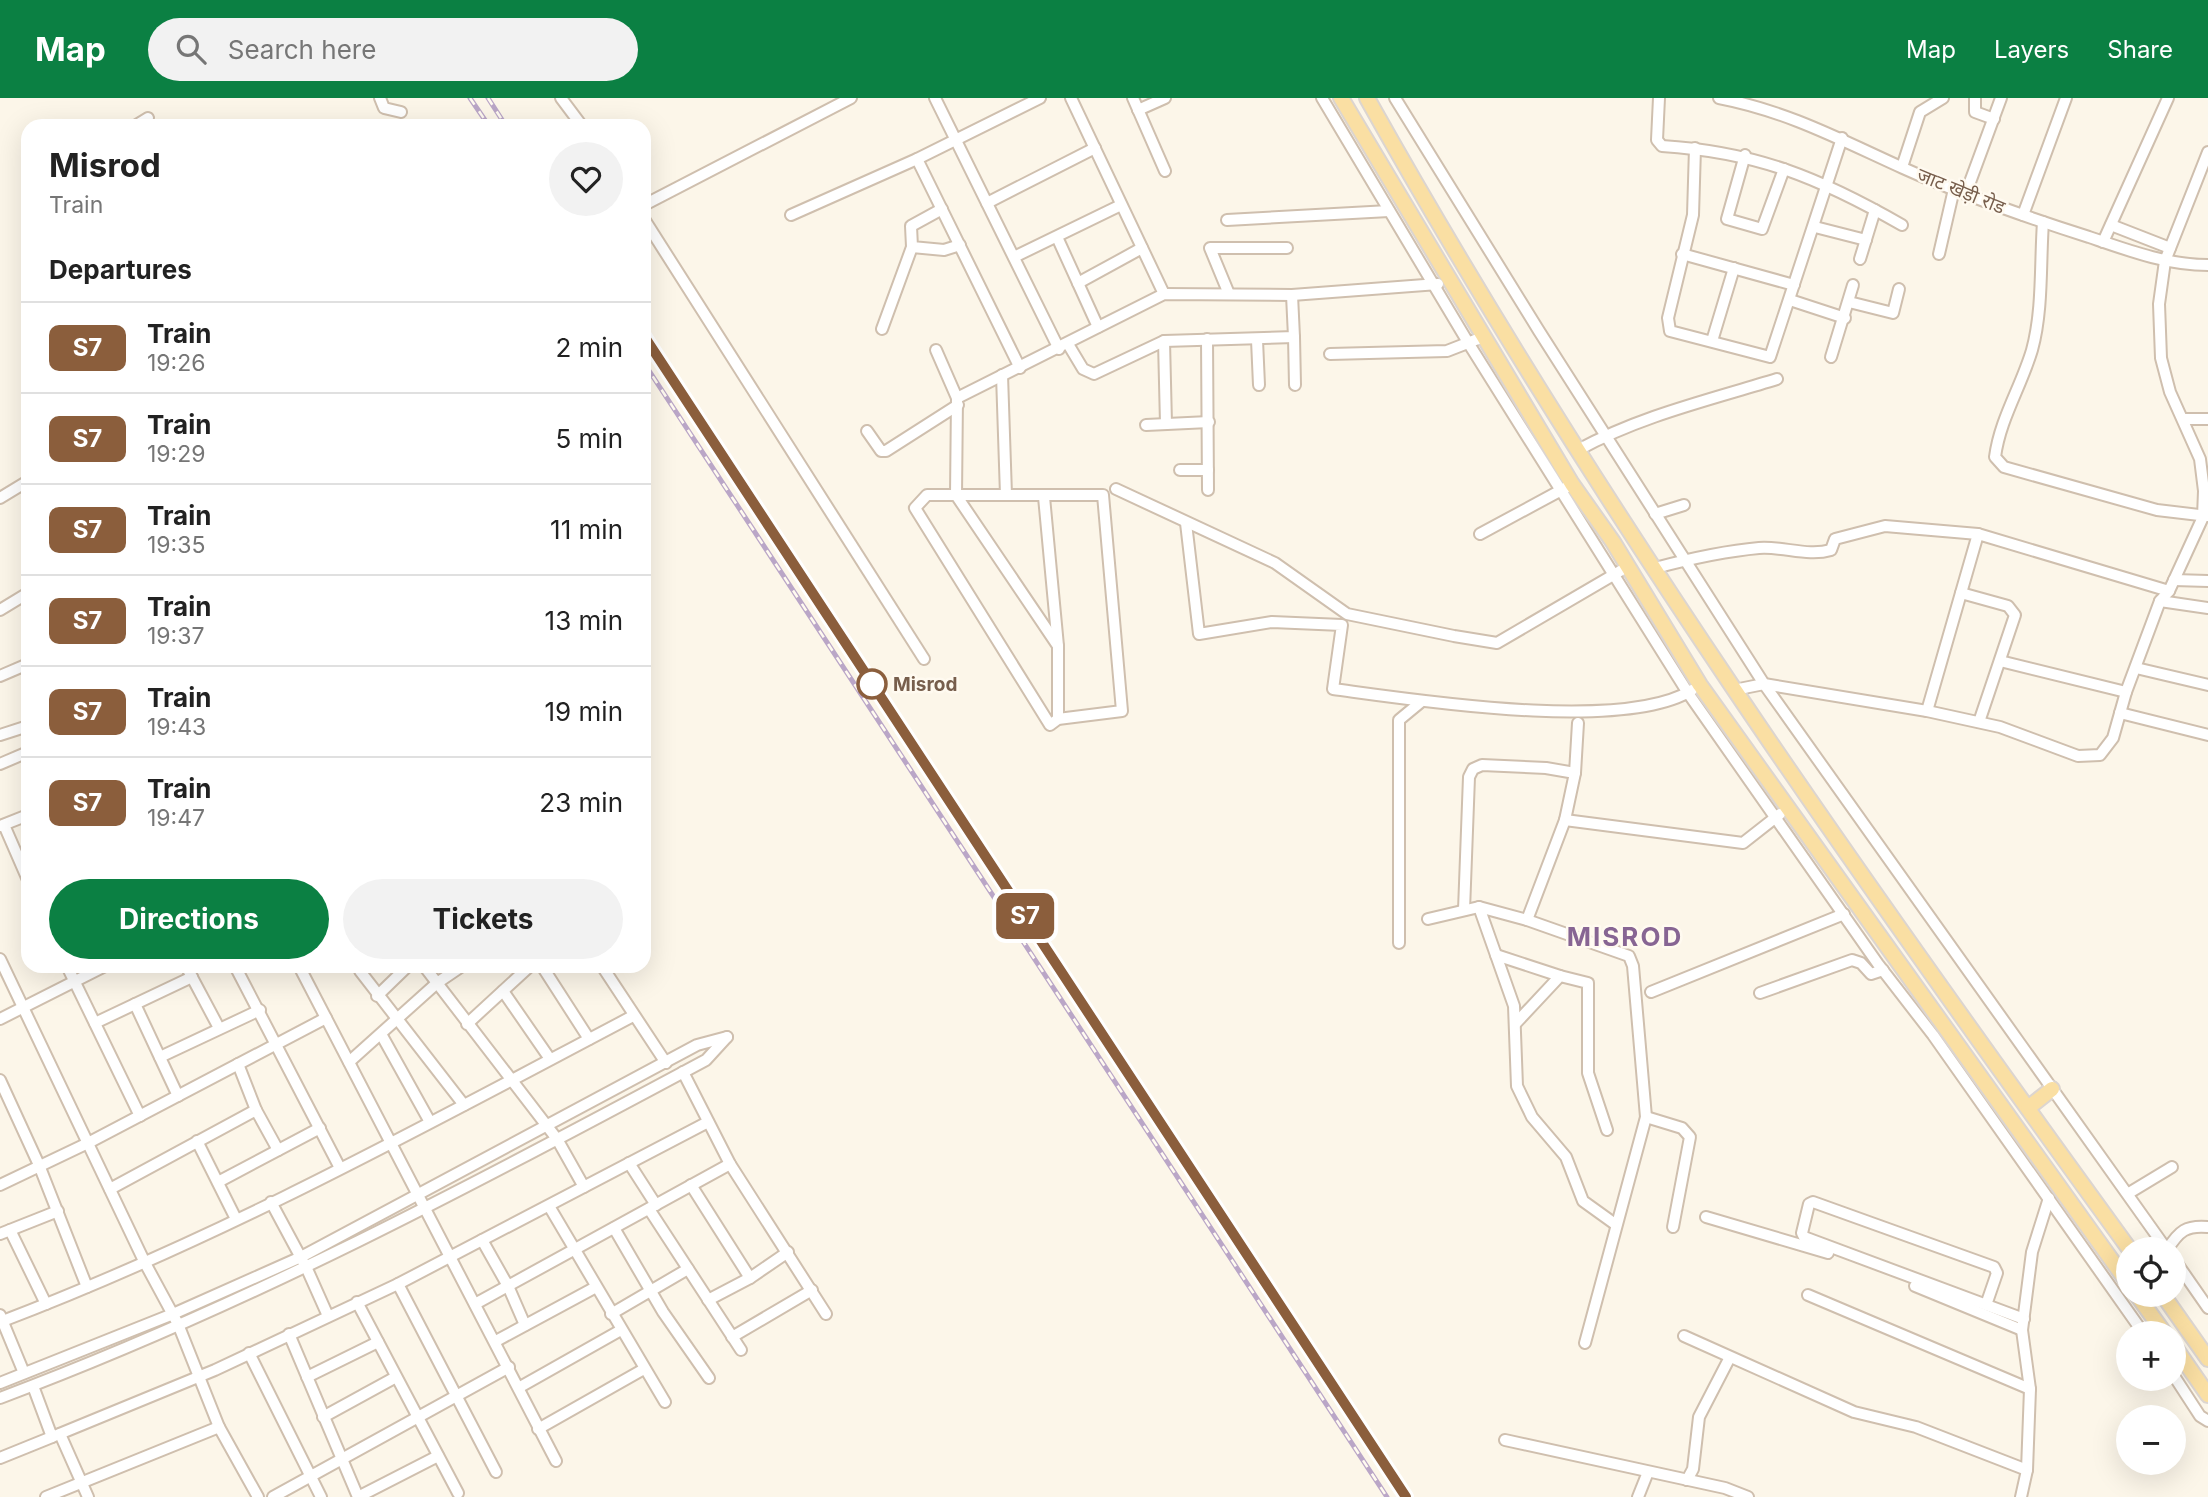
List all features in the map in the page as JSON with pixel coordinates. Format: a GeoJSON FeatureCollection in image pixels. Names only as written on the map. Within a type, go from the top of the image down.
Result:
{"type":"FeatureCollection","features":[{"type":"Feature","properties":{"kind":"main road"},"geometry":{"type":"LineString","coordinates":[[1341,98],[1483,337],[1566,487],[1694,689],[1783,812],[1885,945],[2116,1266]]}},
{"type":"Feature","properties":{"kind":"main road"},"geometry":{"type":"LineString","coordinates":[[1367,98],[1578,450],[1734,690],[2121,1237]]}},
{"type":"Feature","properties":{"kind":"main road"},"geometry":{"type":"LineString","coordinates":[[1871,954],[1885,945]]}},
{"type":"Feature","properties":{"kind":"main road"},"geometry":{"type":"LineString","coordinates":[[2028,1108],[2052,1089]]}},
{"type":"Feature","properties":{"kind":"main road"},"geometry":{"type":"LineString","coordinates":[[2171,1307],[2208,1359]]}},
{"type":"Feature","properties":{"kind":"main road"},"geometry":{"type":"LineString","coordinates":[[2186,1363],[2208,1395]]}},
{"type":"Feature","properties":{"kind":"street"},"geometry":{"type":"LineString","coordinates":[[380,98],[384,108],[401,112]]}},
{"type":"Feature","properties":{"kind":"street"},"geometry":{"type":"LineString","coordinates":[[561,98],[577,119]]}},
{"type":"Feature","properties":{"kind":"street"},"geometry":{"type":"LineString","coordinates":[[651,201],[851,98]]}},
{"type":"Feature","properties":{"kind":"street"},"geometry":{"type":"LineString","coordinates":[[935,98],[1014,257],[1064,346],[1083,369],[1094,374],[1164,341],[1294,337]]}},
{"type":"Feature","properties":{"kind":"street"},"geometry":{"type":"LineString","coordinates":[[791,215],[917,159],[1040,98]]}},
{"type":"Feature","properties":{"kind":"street"},"geometry":{"type":"LineString","coordinates":[[1071,98],[1164,294]]}},
{"type":"Feature","properties":{"kind":"street"},"geometry":{"type":"LineString","coordinates":[[1133,98],[1165,171]]}},
{"type":"Feature","properties":{"kind":"street"},"geometry":{"type":"LineString","coordinates":[[1138,110],[1165,98]]}},
{"type":"Feature","properties":{"kind":"street"},"geometry":{"type":"LineString","coordinates":[[1322,98],[1469,344],[1566,487],[1480,534]]}},
{"type":"Feature","properties":{"kind":"street"},"geometry":{"type":"LineString","coordinates":[[1395,98],[1764,684],[2158,1237]]}},
{"type":"Feature","properties":{"kind":"street"},"geometry":{"type":"LineString","coordinates":[[1659,98],[1658,143],[1745,155],[1829,185],[1902,225]]}},
{"type":"Feature","properties":{"kind":"street","name":"जाट खेड़ी रोड"},"geometry":{"type":"LineString","coordinates":[[1719,98],[1765,102],[1902,167],[2043,222],[2165,261],[2208,265]]}},
{"type":"Feature","properties":{"kind":"street"},"geometry":{"type":"LineString","coordinates":[[1902,167],[1920,112],[1943,98]]}},
{"type":"Feature","properties":{"kind":"street"},"geometry":{"type":"LineString","coordinates":[[1975,98],[1975,112],[1994,119]]}},
{"type":"Feature","properties":{"kind":"street"},"geometry":{"type":"LineString","coordinates":[[1966,193],[2001,98]]}},
{"type":"Feature","properties":{"kind":"street"},"geometry":{"type":"LineString","coordinates":[[2023,215],[2066,98]]}},
{"type":"Feature","properties":{"kind":"street"},"geometry":{"type":"LineString","coordinates":[[2103,242],[2168,98]]}},
{"type":"Feature","properties":{"kind":"street"},"geometry":{"type":"LineString","coordinates":[[1695,148],[1693,215],[1668,318],[1670,331],[1770,357],[1815,228],[1842,138]]}},
{"type":"Feature","properties":{"kind":"street"},"geometry":{"type":"LineString","coordinates":[[987,203],[1094,148]]}},
{"type":"Feature","properties":{"kind":"street"},"geometry":{"type":"LineString","coordinates":[[1734,690],[1764,684],[1927,711],[2000,727],[2078,756],[2100,755],[2113,738],[2126,692],[2160,601],[2171,585],[2205,517],[2200,460],[2184,419],[2169,392],[2161,358],[2160,304],[2165,261],[2208,152]]}},
{"type":"Feature","properties":{"kind":"street"},"geometry":{"type":"LineString","coordinates":[[1745,155],[1727,219],[1762,229],[1784,169]]}},
{"type":"Feature","properties":{"kind":"street"},"geometry":{"type":"LineString","coordinates":[[917,159],[1020,368]]}},
{"type":"Feature","properties":{"kind":"street"},"geometry":{"type":"LineString","coordinates":[[1939,254],[1954,189]]}},
{"type":"Feature","properties":{"kind":"street"},"geometry":{"type":"LineString","coordinates":[[1014,257],[1121,205]]}},
{"type":"Feature","properties":{"kind":"street"},"geometry":{"type":"LineString","coordinates":[[882,329],[912,247],[911,226],[942,209]]}},
{"type":"Feature","properties":{"kind":"street"},"geometry":{"type":"LineString","coordinates":[[1860,259],[1875,210]]}},
{"type":"Feature","properties":{"kind":"street"},"geometry":{"type":"LineString","coordinates":[[1227,220],[1389,211]]}},
{"type":"Feature","properties":{"kind":"street"},"geometry":{"type":"LineString","coordinates":[[2043,222],[2037,321],[2031,351],[1998,435],[1995,457],[2004,467],[2157,510],[2205,517]]}},
{"type":"Feature","properties":{"kind":"street"},"geometry":{"type":"LineString","coordinates":[[2111,225],[2170,248]]}},
{"type":"Feature","properties":{"kind":"street"},"geometry":{"type":"LineString","coordinates":[[1815,228],[1866,240]]}},
{"type":"Feature","properties":{"kind":"street"},"geometry":{"type":"LineString","coordinates":[[651,230],[924,659]]}},
{"type":"Feature","properties":{"kind":"street"},"geometry":{"type":"LineString","coordinates":[[1057,237],[1098,327]]}},
{"type":"Feature","properties":{"kind":"street"},"geometry":{"type":"LineString","coordinates":[[912,247],[944,250],[960,246]]}},
{"type":"Feature","properties":{"kind":"street"},"geometry":{"type":"LineString","coordinates":[[1078,284],[1142,248]]}},
{"type":"Feature","properties":{"kind":"street"},"geometry":{"type":"LineString","coordinates":[[1229,294],[1210,248],[1287,248]]}},
{"type":"Feature","properties":{"kind":"street"},"geometry":{"type":"LineString","coordinates":[[1682,254],[1794,285]]}},
{"type":"Feature","properties":{"kind":"street"},"geometry":{"type":"LineString","coordinates":[[1712,341],[1734,268]]}},
{"type":"Feature","properties":{"kind":"street"},"geometry":{"type":"LineString","coordinates":[[867,431],[881,451],[886,451],[1002,375],[1164,294],[1292,295],[1450,282]]}},
{"type":"Feature","properties":{"kind":"street"},"geometry":{"type":"LineString","coordinates":[[1831,357],[1853,285]]}},
{"type":"Feature","properties":{"kind":"street"},"geometry":{"type":"LineString","coordinates":[[1849,302],[1893,313],[1899,289]]}},
{"type":"Feature","properties":{"kind":"street"},"geometry":{"type":"LineString","coordinates":[[1292,295],[1294,385]]}},
{"type":"Feature","properties":{"kind":"street"},"geometry":{"type":"LineString","coordinates":[[1790,300],[1845,318]]}},
{"type":"Feature","properties":{"kind":"street"},"geometry":{"type":"LineString","coordinates":[[1330,354],[1447,351],[1483,337]]}},
{"type":"Feature","properties":{"kind":"street"},"geometry":{"type":"LineString","coordinates":[[1207,339],[1208,490]]}},
{"type":"Feature","properties":{"kind":"street"},"geometry":{"type":"LineString","coordinates":[[1257,340],[1259,385]]}},
{"type":"Feature","properties":{"kind":"street"},"geometry":{"type":"LineString","coordinates":[[1164,341],[1166,424]]}},
{"type":"Feature","properties":{"kind":"street"},"geometry":{"type":"LineString","coordinates":[[936,351],[958,402],[956,495],[1058,646]]}},
{"type":"Feature","properties":{"kind":"street"},"geometry":{"type":"LineString","coordinates":[[1002,375],[1006,495]]}},
{"type":"Feature","properties":{"kind":"street"},"geometry":{"type":"LineString","coordinates":[[1578,450],[1606,435],[1658,415],[1777,379]]}},
{"type":"Feature","properties":{"kind":"street"},"geometry":{"type":"LineString","coordinates":[[2184,419],[2208,419]]}},
{"type":"Feature","properties":{"kind":"street"},"geometry":{"type":"LineString","coordinates":[[1146,425],[1209,422]]}},
{"type":"Feature","properties":{"kind":"street"},"geometry":{"type":"LineString","coordinates":[[1180,470],[1208,470]]}},
{"type":"Feature","properties":{"kind":"street"},"geometry":{"type":"LineString","coordinates":[[0,498],[21,485]]}},
{"type":"Feature","properties":{"kind":"street"},"geometry":{"type":"LineString","coordinates":[[1116,489],[1275,563],[1347,614],[1497,643],[1621,570]]}},
{"type":"Feature","properties":{"kind":"street"},"geometry":{"type":"LineString","coordinates":[[927,495],[1006,495],[1103,495],[1122,711],[1058,719],[1050,725],[915,508],[927,495]]}},
{"type":"Feature","properties":{"kind":"street"},"geometry":{"type":"LineString","coordinates":[[1044,497],[1058,646],[1058,719]]}},
{"type":"Feature","properties":{"kind":"street"},"geometry":{"type":"LineString","coordinates":[[1655,514],[1684,505]]}},
{"type":"Feature","properties":{"kind":"street"},"geometry":{"type":"LineString","coordinates":[[1186,523],[1199,634],[1272,622],[1342,625],[1333,689],[1422,701],[1599,712],[1638,709],[1676,700],[1694,689]]}},
{"type":"Feature","properties":{"kind":"street"},"geometry":{"type":"LineString","coordinates":[[1656,568],[1686,560],[1760,548],[1801,550],[1817,554],[1830,550],[1835,539],[1885,526],[1978,534],[2171,585],[2208,581]]}},
{"type":"Feature","properties":{"kind":"street"},"geometry":{"type":"LineString","coordinates":[[1927,711],[1978,534]]}},
{"type":"Feature","properties":{"kind":"street"},"geometry":{"type":"LineString","coordinates":[[1961,593],[2013,609],[2013,621],[1979,722]]}},
{"type":"Feature","properties":{"kind":"street"},"geometry":{"type":"LineString","coordinates":[[0,610],[21,597]]}},
{"type":"Feature","properties":{"kind":"street"},"geometry":{"type":"LineString","coordinates":[[2160,601],[2208,608]]}},
{"type":"Feature","properties":{"kind":"street"},"geometry":{"type":"LineString","coordinates":[[2000,661],[2126,692]]}},
{"type":"Feature","properties":{"kind":"street"},"geometry":{"type":"LineString","coordinates":[[0,676],[21,667]]}},
{"type":"Feature","properties":{"kind":"street"},"geometry":{"type":"LineString","coordinates":[[2136,668],[2208,685]]}},
{"type":"Feature","properties":{"kind":"street"},"geometry":{"type":"LineString","coordinates":[[1399,943],[1399,720],[1422,701]]}},
{"type":"Feature","properties":{"kind":"street"},"geometry":{"type":"LineString","coordinates":[[2120,713],[2208,735]]}},
{"type":"Feature","properties":{"kind":"street"},"geometry":{"type":"LineString","coordinates":[[1527,920],[1565,820],[1576,773],[1578,723]]}},
{"type":"Feature","properties":{"kind":"street"},"geometry":{"type":"LineString","coordinates":[[0,735],[21,728]]}},
{"type":"Feature","properties":{"kind":"street"},"geometry":{"type":"LineString","coordinates":[[0,764],[21,755]]}},
{"type":"Feature","properties":{"kind":"street"},"geometry":{"type":"LineString","coordinates":[[1464,911],[1469,777],[1473,769],[1482,765],[1546,768],[1576,773]]}},
{"type":"Feature","properties":{"kind":"street"},"geometry":{"type":"LineString","coordinates":[[1565,820],[1743,843],[1783,812],[1844,914],[1882,970],[1933,1035],[2135,1321]]}},
{"type":"Feature","properties":{"kind":"street"},"geometry":{"type":"LineString","coordinates":[[21,818],[2,826],[21,859]]}},
{"type":"Feature","properties":{"kind":"street"},"geometry":{"type":"LineString","coordinates":[[1479,907],[1514,1006],[1517,1086],[1532,1117],[1566,1157],[1583,1201],[1615,1224]]}},
{"type":"Feature","properties":{"kind":"street"},"geometry":{"type":"LineString","coordinates":[[1428,919],[1479,907],[1527,920],[1629,956],[1633,966],[1646,1117],[1585,1343]]}},
{"type":"Feature","properties":{"kind":"street"},"geometry":{"type":"LineString","coordinates":[[1651,992],[1844,914]]}},
{"type":"Feature","properties":{"kind":"street"},"geometry":{"type":"LineString","coordinates":[[1496,955],[1588,983],[1588,1073],[1607,1130]]}},
{"type":"Feature","properties":{"kind":"street"},"geometry":{"type":"LineString","coordinates":[[0,959],[145,1263],[175,1319],[219,1427],[258,1497]]}},
{"type":"Feature","properties":{"kind":"street"},"geometry":{"type":"LineString","coordinates":[[1760,993],[1852,960],[1861,963],[1871,974],[1882,970]]}},
{"type":"Feature","properties":{"kind":"street"},"geometry":{"type":"LineString","coordinates":[[70,973],[139,1116]]}},
{"type":"Feature","properties":{"kind":"street"},"geometry":{"type":"LineString","coordinates":[[0,1019],[25,1009],[92,973]]}},
{"type":"Feature","properties":{"kind":"street"},"geometry":{"type":"LineString","coordinates":[[190,973],[219,1028]]}},
{"type":"Feature","properties":{"kind":"street"},"geometry":{"type":"LineString","coordinates":[[239,973],[340,1168]]}},
{"type":"Feature","properties":{"kind":"street"},"geometry":{"type":"LineString","coordinates":[[303,973],[520,1387],[538,1429],[556,1461]]}},
{"type":"Feature","properties":{"kind":"street"},"geometry":{"type":"LineString","coordinates":[[361,973],[464,1105]]}},
{"type":"Feature","properties":{"kind":"street"},"geometry":{"type":"LineString","coordinates":[[377,996],[401,973]]}},
{"type":"Feature","properties":{"kind":"street"},"geometry":{"type":"LineString","coordinates":[[429,973],[557,1139],[584,1187]]}},
{"type":"Feature","properties":{"kind":"street"},"geometry":{"type":"LineString","coordinates":[[349,1062],[452,973]]}},
{"type":"Feature","properties":{"kind":"street"},"geometry":{"type":"LineString","coordinates":[[467,1024],[522,973]]}},
{"type":"Feature","properties":{"kind":"street"},"geometry":{"type":"LineString","coordinates":[[547,973],[589,1039]]}},
{"type":"Feature","properties":{"kind":"street"},"geometry":{"type":"LineString","coordinates":[[607,973],[666,1063]]}},
{"type":"Feature","properties":{"kind":"street"},"geometry":{"type":"LineString","coordinates":[[1516,1023],[1560,976]]}},
{"type":"Feature","properties":{"kind":"street"},"geometry":{"type":"LineString","coordinates":[[95,1023],[192,977]]}},
{"type":"Feature","properties":{"kind":"street"},"geometry":{"type":"LineString","coordinates":[[503,990],[550,1059]]}},
{"type":"Feature","properties":{"kind":"street"},"geometry":{"type":"LineString","coordinates":[[135,1004],[178,1096]]}},
{"type":"Feature","properties":{"kind":"street"},"geometry":{"type":"LineString","coordinates":[[160,1057],[260,1010]]}},
{"type":"Feature","properties":{"kind":"street"},"geometry":{"type":"LineString","coordinates":[[24,1373],[1,1319],[46,1304],[145,1263],[390,1143],[633,1016]]}},
{"type":"Feature","properties":{"kind":"street"},"geometry":{"type":"LineString","coordinates":[[0,1185],[88,1143],[326,1018]]}},
{"type":"Feature","properties":{"kind":"street"},"geometry":{"type":"LineString","coordinates":[[381,1034],[430,1122]]}},
{"type":"Feature","properties":{"kind":"street"},"geometry":{"type":"LineString","coordinates":[[0,1383],[24,1373],[175,1319],[307,1269],[427,1209],[706,1060],[727,1038],[697,1045],[301,1257],[175,1319],[33,1386],[0,1398]]}},
{"type":"Feature","properties":{"kind":"street"},"geometry":{"type":"LineString","coordinates":[[238,1064],[256,1110],[278,1150]]}},
{"type":"Feature","properties":{"kind":"street"},"geometry":{"type":"LineString","coordinates":[[683,1072],[730,1164],[826,1314]]}},
{"type":"Feature","properties":{"kind":"street"},"geometry":{"type":"LineString","coordinates":[[0,1080],[40,1165],[87,1287]]}},
{"type":"Feature","properties":{"kind":"street"},"geometry":{"type":"LineString","coordinates":[[110,1189],[256,1110]]}},
{"type":"Feature","properties":{"kind":"street"},"geometry":{"type":"LineString","coordinates":[[1646,1117],[1682,1128],[1690,1137],[1673,1227]]}},
{"type":"Feature","properties":{"kind":"street"},"geometry":{"type":"LineString","coordinates":[[0,1458],[198,1376],[398,1284],[708,1122]]}},
{"type":"Feature","properties":{"kind":"street"},"geometry":{"type":"LineString","coordinates":[[218,1182],[320,1128]]}},
{"type":"Feature","properties":{"kind":"street"},"geometry":{"type":"LineString","coordinates":[[197,1141],[236,1219]]}},
{"type":"Feature","properties":{"kind":"street"},"geometry":{"type":"LineString","coordinates":[[629,1163],[688,1269],[741,1350]]}},
{"type":"Feature","properties":{"kind":"street"},"geometry":{"type":"LineString","coordinates":[[475,1304],[730,1164]]}},
{"type":"Feature","properties":{"kind":"street"},"geometry":{"type":"LineString","coordinates":[[2129,1193],[2172,1167]]}},
{"type":"Feature","properties":{"kind":"street"},"geometry":{"type":"LineString","coordinates":[[691,1185],[750,1279]]}},
{"type":"Feature","properties":{"kind":"street"},"geometry":{"type":"LineString","coordinates":[[2021,1497],[2027,1470],[2030,1389],[2023,1325],[2032,1252],[2049,1198]]}},
{"type":"Feature","properties":{"kind":"street"},"geometry":{"type":"LineString","coordinates":[[271,1202],[301,1257],[328,1316]]}},
{"type":"Feature","properties":{"kind":"street"},"geometry":{"type":"LineString","coordinates":[[1986,1305],[1997,1273],[1994,1267],[1814,1202],[1809,1204],[1804,1237],[1986,1305],[2023,1325]]}},
{"type":"Feature","properties":{"kind":"street"},"geometry":{"type":"LineString","coordinates":[[549,1206],[665,1402]]}},
{"type":"Feature","properties":{"kind":"street"},"geometry":{"type":"LineString","coordinates":[[46,1304],[5,1232],[58,1211]]}},
{"type":"Feature","properties":{"kind":"street"},"geometry":{"type":"LineString","coordinates":[[1706,1217],[1834,1255],[2023,1325]]}},
{"type":"Feature","properties":{"kind":"street"},"geometry":{"type":"LineString","coordinates":[[2175,1237],[2178,1232],[2191,1225],[2208,1227]]}},
{"type":"Feature","properties":{"kind":"street"},"geometry":{"type":"LineString","coordinates":[[614,1228],[652,1293],[709,1378]]}},
{"type":"Feature","properties":{"kind":"street"},"geometry":{"type":"LineString","coordinates":[[482,1240],[508,1286],[525,1325]]}},
{"type":"Feature","properties":{"kind":"street"},"geometry":{"type":"LineString","coordinates":[[708,1300],[750,1279],[788,1252]]}},
{"type":"Feature","properties":{"kind":"street"},"geometry":{"type":"LineString","coordinates":[[611,1314],[652,1293],[688,1269]]}},
{"type":"Feature","properties":{"kind":"street"},"geometry":{"type":"LineString","coordinates":[[2186,1276],[2208,1308]]}},
{"type":"Feature","properties":{"kind":"street"},"geometry":{"type":"LineString","coordinates":[[398,1284],[496,1472]]}},
{"type":"Feature","properties":{"kind":"street"},"geometry":{"type":"LineString","coordinates":[[496,1341],[596,1287]]}},
{"type":"Feature","properties":{"kind":"street"},"geometry":{"type":"LineString","coordinates":[[732,1337],[811,1290]]}},
{"type":"Feature","properties":{"kind":"street"},"geometry":{"type":"LineString","coordinates":[[1808,1295],[2030,1389]]}},
{"type":"Feature","properties":{"kind":"street"},"geometry":{"type":"LineString","coordinates":[[357,1302],[458,1493]]}},
{"type":"Feature","properties":{"kind":"street"},"geometry":{"type":"LineString","coordinates":[[520,1387],[621,1330]]}},
{"type":"Feature","properties":{"kind":"street"},"geometry":{"type":"LineString","coordinates":[[289,1334],[358,1497],[438,1456]]}},
{"type":"Feature","properties":{"kind":"street"},"geometry":{"type":"LineString","coordinates":[[1684,1336],[1730,1359],[1854,1412],[1916,1427],[2027,1470]]}},
{"type":"Feature","properties":{"kind":"street"},"geometry":{"type":"LineString","coordinates":[[307,1377],[378,1342]]}},
{"type":"Feature","properties":{"kind":"street"},"geometry":{"type":"LineString","coordinates":[[249,1353],[321,1497]]}},
{"type":"Feature","properties":{"kind":"street"},"geometry":{"type":"LineString","coordinates":[[1687,1480],[1693,1469],[1699,1417],[1730,1359]]}},
{"type":"Feature","properties":{"kind":"street"},"geometry":{"type":"LineString","coordinates":[[273,1497],[311,1478],[341,1457],[456,1398],[509,1367]]}},
{"type":"Feature","properties":{"kind":"street"},"geometry":{"type":"LineString","coordinates":[[538,1429],[644,1369]]}},
{"type":"Feature","properties":{"kind":"street"},"geometry":{"type":"LineString","coordinates":[[324,1417],[396,1377]]}},
{"type":"Feature","properties":{"kind":"street"},"geometry":{"type":"LineString","coordinates":[[33,1386],[88,1497]]}},
{"type":"Feature","properties":{"kind":"street"},"geometry":{"type":"LineString","coordinates":[[2184,1391],[2200,1416],[2208,1421]]}},
{"type":"Feature","properties":{"kind":"street"},"geometry":{"type":"LineString","coordinates":[[46,1497],[219,1427]]}},
{"type":"Feature","properties":{"kind":"street"},"geometry":{"type":"LineString","coordinates":[[1505,1440],[1687,1480],[1748,1497]]}},
{"type":"Feature","properties":{"kind":"street"},"geometry":{"type":"LineString","coordinates":[[1638,1497],[1648,1472]]}},
{"type":"Feature","properties":{"kind":"railway"},"geometry":{"type":"LineString","coordinates":[[470,98],[484,119]]}},
{"type":"Feature","properties":{"kind":"railway"},"geometry":{"type":"LineString","coordinates":[[488,98],[502,119]]}},
{"type":"Feature","properties":{"kind":"railway"},"geometry":{"type":"LineString","coordinates":[[651,347],[1406,1497]]}},
{"type":"Feature","properties":{"kind":"railway"},"geometry":{"type":"LineString","coordinates":[[651,374],[1387,1497]]}},
{"type":"Feature","properties":{"kind":"train","name":"S7"},"geometry":{"type":"LineString","coordinates":[[651,347],[1406,1497]]}},
{"type":"Feature","properties":{"kind":"place","name":"Misrod"},"geometry":{"type":"Point","coordinates":[872,684]}},
{"type":"Feature","properties":{"kind":"district","name":"MISROD"},"geometry":{"type":"Point","coordinates":[1625,936]}}]}
